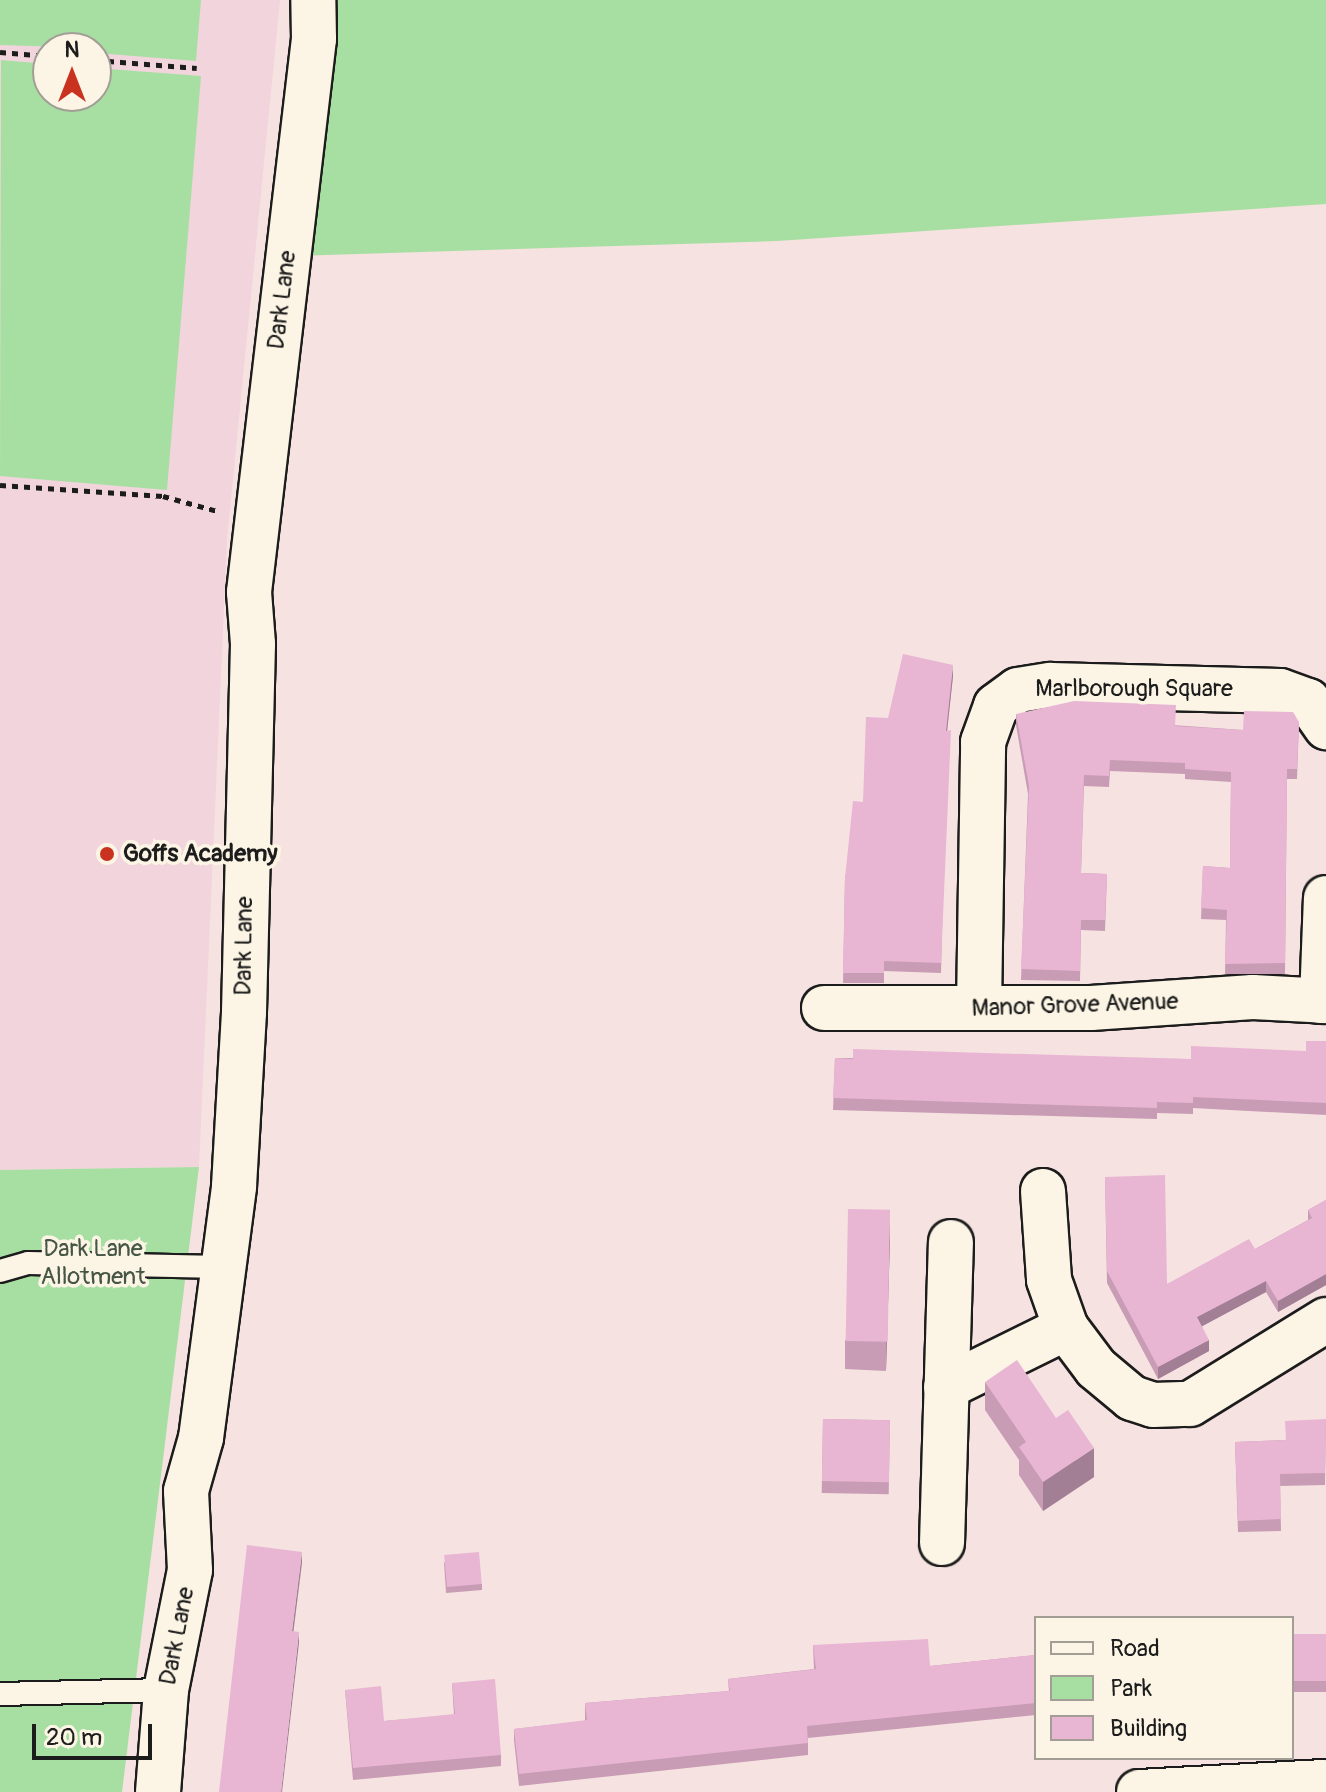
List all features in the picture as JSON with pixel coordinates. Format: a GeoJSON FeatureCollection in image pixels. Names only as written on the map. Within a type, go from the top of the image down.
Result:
{"type":"FeatureCollection","features":[{"type":"Feature","properties":{"kind":"street","name":"Dark Lane"},"geometry":{"type":"LineString","coordinates":[[158,1792],[166,1690],[190,1570],[186,1491],[201,1438],[234,1186],[244,1012],[253,644],[249,592],[314,39],[313,0]]}},
{"type":"Feature","properties":{"kind":"street","name":"Marlborough Square"},"geometry":{"type":"LineString","coordinates":[[979,1008],[983,742],[989,717],[1006,698],[1018,690],[1051,685],[1280,691],[1308,701],[1326,727]]}},
{"type":"Feature","properties":{"kind":"street"},"geometry":{"type":"LineString","coordinates":[[1324,1001],[1326,898]]}},
{"type":"Feature","properties":{"kind":"street","name":"Manor Grove Avenue"},"geometry":{"type":"LineString","coordinates":[[824,1008],[1091,1008],[1253,997],[1324,1001]]}},
{"type":"Feature","properties":{"kind":"street"},"geometry":{"type":"LineString","coordinates":[[1043,1191],[1049,1280],[1066,1328],[1113,1385],[1132,1398],[1173,1407],[1211,1395],[1270,1350],[1326,1320]]}},
{"type":"Feature","properties":{"kind":"street"},"geometry":{"type":"LineString","coordinates":[[942,1543],[951,1242]]}},
{"type":"Feature","properties":{"kind":"street"},"geometry":{"type":"LineString","coordinates":[[946,1387],[1066,1328]]}},
{"type":"Feature","properties":{"kind":"street"},"geometry":{"type":"LineString","coordinates":[[1139,1792],[1326,1782]]}},
{"type":"Feature","properties":{"kind":"lane"},"geometry":{"type":"LineString","coordinates":[[0,1271],[28,1263],[222,1267]]}},
{"type":"Feature","properties":{"kind":"lane"},"geometry":{"type":"LineString","coordinates":[[0,1694],[166,1690]]}},
{"type":"Feature","properties":{"kind":"path"},"geometry":{"type":"LineString","coordinates":[[0,52],[32,55]]}},
{"type":"Feature","properties":{"kind":"path"},"geometry":{"type":"LineString","coordinates":[[112,61],[197,68]]}},
{"type":"Feature","properties":{"kind":"path"},"geometry":{"type":"LineString","coordinates":[[0,485],[163,496],[256,522]]}},
{"type":"Feature","properties":{"kind":"shaded area","name":"Goffs Academy"},"geometry":{"type":"Polygon","coordinates":[[[0,0],[280,0],[227,540],[199,1167],[0,1170],[0,0]]]}},
{"type":"Feature","properties":{"kind":"green space"},"geometry":{"type":"Polygon","coordinates":[[[0,0],[201,0],[196,61],[112,54],[112,32],[32,32],[32,46],[0,45],[0,0]]]}},
{"type":"Feature","properties":{"kind":"green space"},"geometry":{"type":"Polygon","coordinates":[[[336,0],[1326,0],[1326,204],[777,241],[294,256],[336,0]]]}},
{"type":"Feature","properties":{"kind":"green space"},"geometry":{"type":"Polygon","coordinates":[[[1,60],[32,63],[32,112],[112,112],[112,69],[201,76],[167,490],[0,476],[1,60]]]}},
{"type":"Feature","properties":{"kind":"green space","name":"Dark Lane Allotment"},"geometry":{"type":"Polygon","coordinates":[[[199,1167],[122,1792],[0,1792],[0,1170],[199,1167]]]}},
{"type":"Feature","properties":{"kind":"building"},"geometry":{"type":"Polygon","coordinates":[[[903,654],[953,665],[946,731],[951,730],[941,963],[884,961],[884,973],[843,973],[845,878],[853,801],[863,802],[866,717],[888,718],[903,654]]]}},
{"type":"Feature","properties":{"kind":"building"},"geometry":{"type":"Polygon","coordinates":[[[1074,701],[1176,705],[1175,726],[1243,730],[1244,711],[1293,712],[1299,722],[1297,769],[1287,769],[1285,963],[1225,964],[1227,910],[1201,908],[1203,866],[1230,868],[1231,772],[1185,769],[1185,763],[1110,760],[1109,776],[1084,775],[1081,873],[1107,874],[1105,920],[1081,920],[1080,971],[1021,969],[1029,786],[1016,714],[1074,701]]]}},
{"type":"Feature","properties":{"kind":"building"},"geometry":{"type":"Polygon","coordinates":[[[1306,1041],[1326,1041],[1326,1103],[1193,1097],[1193,1103],[1157,1102],[1157,1108],[833,1098],[835,1058],[853,1059],[853,1049],[1191,1059],[1191,1046],[1306,1051],[1306,1041]]]}},
{"type":"Feature","properties":{"kind":"building"},"geometry":{"type":"Polygon","coordinates":[[[1165,1175],[1167,1284],[1249,1239],[1255,1249],[1312,1218],[1308,1210],[1326,1200],[1326,1274],[1278,1301],[1266,1281],[1197,1317],[1209,1340],[1158,1367],[1107,1271],[1105,1177],[1165,1175]]]}},
{"type":"Feature","properties":{"kind":"building"},"geometry":{"type":"Polygon","coordinates":[[[848,1209],[890,1210],[888,1342],[846,1341],[848,1209]]]}},
{"type":"Feature","properties":{"kind":"building"},"geometry":{"type":"Polygon","coordinates":[[[1017,1360],[1056,1418],[1068,1410],[1094,1448],[1043,1482],[1019,1447],[1026,1442],[985,1382],[1017,1360]]]}},
{"type":"Feature","properties":{"kind":"building"},"geometry":{"type":"Polygon","coordinates":[[[823,1419],[890,1420],[889,1482],[822,1481],[823,1419]]]}},
{"type":"Feature","properties":{"kind":"building"},"geometry":{"type":"Polygon","coordinates":[[[1326,1419],[1325,1473],[1280,1474],[1281,1519],[1238,1521],[1235,1442],[1286,1440],[1285,1421],[1326,1419]]]}},
{"type":"Feature","properties":{"kind":"building"},"geometry":{"type":"Polygon","coordinates":[[[247,1545],[302,1552],[292,1631],[299,1632],[281,1792],[219,1792],[247,1545]]]}},
{"type":"Feature","properties":{"kind":"building"},"geometry":{"type":"Polygon","coordinates":[[[479,1552],[482,1584],[447,1587],[444,1555],[479,1552]]]}},
{"type":"Feature","properties":{"kind":"building"},"geometry":{"type":"Polygon","coordinates":[[[1294,1634],[1326,1634],[1326,1681],[1294,1681],[1294,1634]]]}},
{"type":"Feature","properties":{"kind":"building"},"geometry":{"type":"Polygon","coordinates":[[[928,1639],[930,1666],[1034,1655],[1034,1703],[807,1726],[808,1743],[519,1774],[514,1729],[587,1720],[585,1703],[730,1691],[728,1679],[816,1669],[813,1645],[928,1639]]]}},
{"type":"Feature","properties":{"kind":"building"},"geometry":{"type":"Polygon","coordinates":[[[495,1679],[501,1755],[353,1768],[345,1690],[381,1686],[384,1721],[455,1714],[452,1683],[495,1679]]]}},
{"type":"Feature","properties":{"kind":"place","name":"Goffs Academy"},"geometry":{"type":"Point","coordinates":[107,854]}}]}
